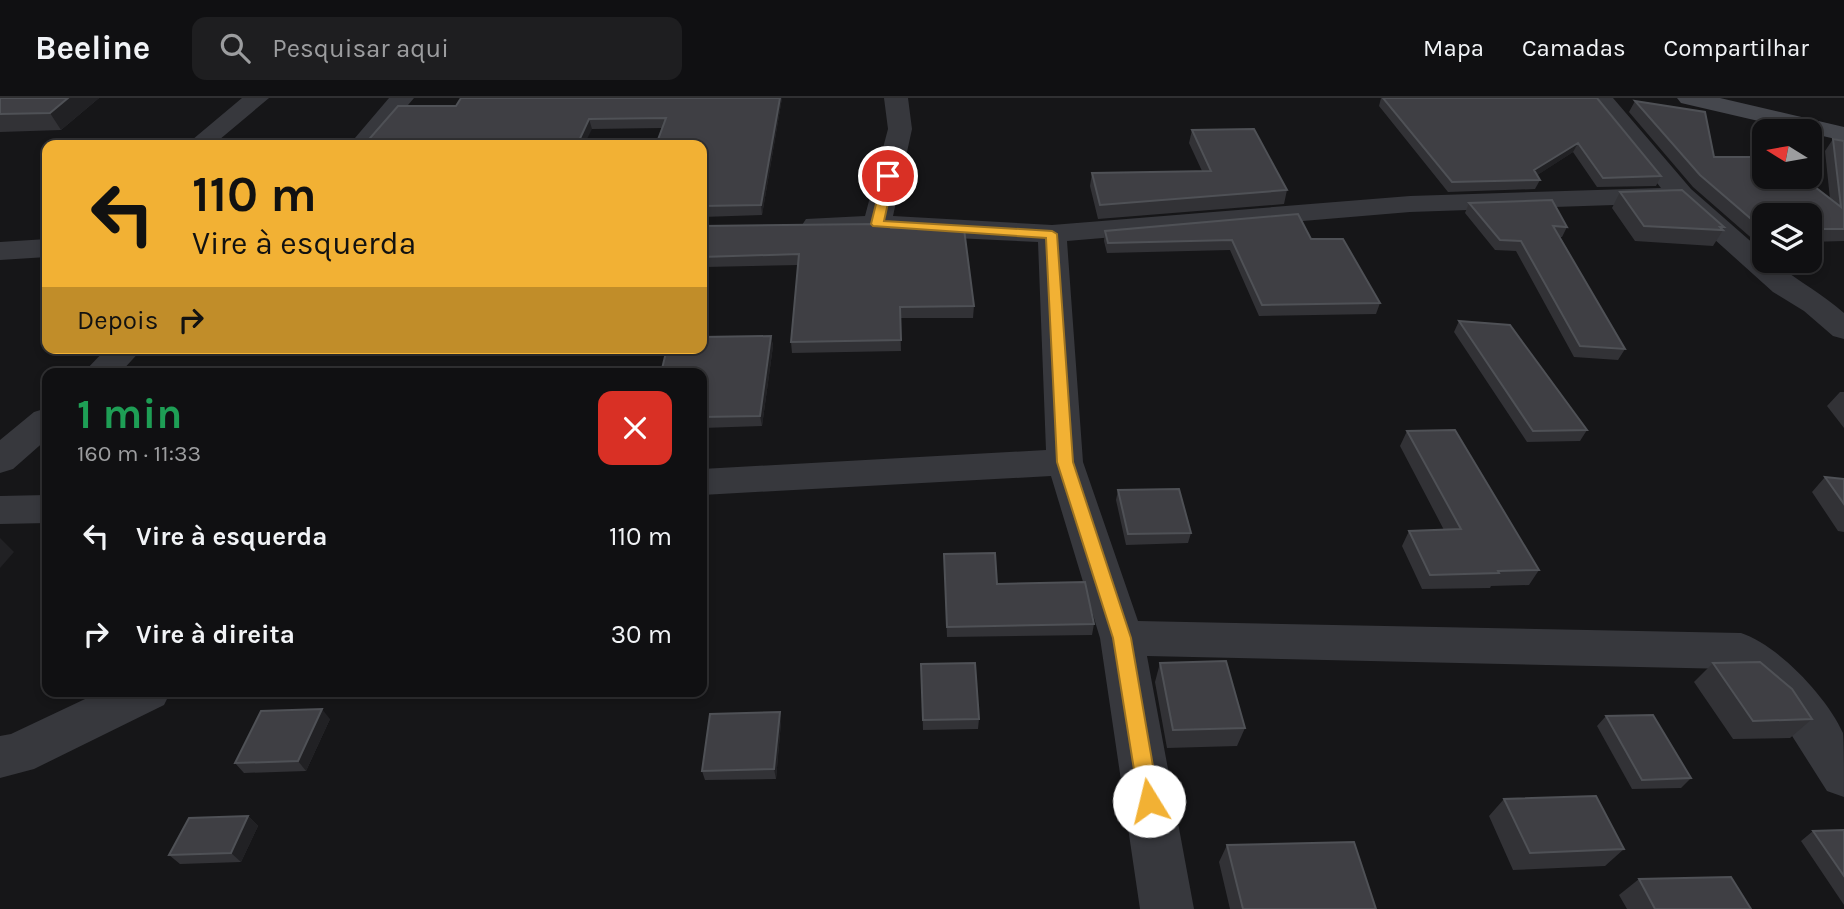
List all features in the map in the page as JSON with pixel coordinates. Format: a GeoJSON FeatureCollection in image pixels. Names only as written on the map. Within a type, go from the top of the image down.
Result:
{"type":"FeatureCollection","features":[{"type":"Feature","properties":{"kind":"main road"},"geometry":{"type":"LineString","coordinates":[[1689,98],[1844,134]]}},
{"type":"Feature","properties":{"kind":"street"},"geometry":{"type":"LineString","coordinates":[[204,140],[257,98]]}},
{"type":"Feature","properties":{"kind":"street"},"geometry":{"type":"LineString","coordinates":[[365,140],[401,98]]}},
{"type":"Feature","properties":{"kind":"street"},"geometry":{"type":"LineString","coordinates":[[877,224],[900,129],[896,98]]}},
{"type":"Feature","properties":{"kind":"street"},"geometry":{"type":"LineString","coordinates":[[1601,98],[1681,195],[1784,286],[1815,304],[1844,329]]}},
{"type":"Feature","properties":{"kind":"street"},"geometry":{"type":"LineString","coordinates":[[796,225],[877,224],[1052,234],[1410,204],[1681,195]]}},
{"type":"Feature","properties":{"kind":"street"},"geometry":{"type":"LineString","coordinates":[[1052,234],[1065,462],[1122,638],[1167,909]]}},
{"type":"Feature","properties":{"kind":"street"},"geometry":{"type":"LineString","coordinates":[[0,251],[42,248]]}},
{"type":"Feature","properties":{"kind":"street"},"geometry":{"type":"LineString","coordinates":[[105,368],[121,354]]}},
{"type":"Feature","properties":{"kind":"street"},"geometry":{"type":"LineString","coordinates":[[0,460],[42,424]]}},
{"type":"Feature","properties":{"kind":"street"},"geometry":{"type":"LineString","coordinates":[[707,482],[1065,462]]}},
{"type":"Feature","properties":{"kind":"street"},"geometry":{"type":"LineString","coordinates":[[0,510],[42,509]]}},
{"type":"Feature","properties":{"kind":"street"},"geometry":{"type":"LineString","coordinates":[[1122,638],[1741,651],[1789,692],[1844,775]]}},
{"type":"Feature","properties":{"kind":"street"},"geometry":{"type":"LineString","coordinates":[[0,757],[17,754],[136,697]]}},
{"type":"Feature","properties":{"kind":"building"},"geometry":{"type":"Polygon","coordinates":[[[0,98],[68,98],[50,113],[0,114],[0,98]]]}},
{"type":"Feature","properties":{"kind":"building"},"geometry":{"type":"Polygon","coordinates":[[[461,98],[780,98],[761,205],[707,206],[707,140],[658,140],[666,118],[589,119],[579,140],[368,140],[398,106],[456,106],[461,98]]]}},
{"type":"Feature","properties":{"kind":"building"},"geometry":{"type":"Polygon","coordinates":[[[1383,98],[1597,98],[1661,176],[1603,178],[1578,143],[1534,170],[1540,180],[1452,182],[1383,98]]]}},
{"type":"Feature","properties":{"kind":"building"},"geometry":{"type":"Polygon","coordinates":[[[1635,101],[1705,112],[1714,157],[1752,157],[1752,189],[1818,189],[1841,207],[1833,139],[1844,141],[1844,229],[1822,229],[1822,203],[1752,203],[1752,220],[1700,175],[1635,101]]]}},
{"type":"Feature","properties":{"kind":"building"},"geometry":{"type":"Polygon","coordinates":[[[1254,129],[1287,190],[1100,205],[1092,173],[1211,171],[1192,130],[1254,129]]]}},
{"type":"Feature","properties":{"kind":"building"},"geometry":{"type":"Polygon","coordinates":[[[1682,190],[1724,227],[1720,227],[1723,230],[1644,226],[1620,192],[1682,190]]]}},
{"type":"Feature","properties":{"kind":"building"},"geometry":{"type":"Polygon","coordinates":[[[1552,200],[1567,227],[1553,226],[1625,349],[1580,346],[1521,241],[1500,240],[1469,203],[1552,200]]]}},
{"type":"Feature","properties":{"kind":"building"},"geometry":{"type":"Polygon","coordinates":[[[1298,214],[1311,239],[1343,239],[1380,303],[1262,305],[1232,240],[1108,243],[1105,231],[1298,214]]]}},
{"type":"Feature","properties":{"kind":"building"},"geometry":{"type":"Polygon","coordinates":[[[877,224],[891,225],[891,228],[964,229],[974,306],[900,307],[901,340],[791,342],[799,254],[707,257],[707,226],[877,224]]]}},
{"type":"Feature","properties":{"kind":"building"},"geometry":{"type":"Polygon","coordinates":[[[1459,321],[1510,325],[1587,430],[1533,431],[1459,321]]]}},
{"type":"Feature","properties":{"kind":"building"},"geometry":{"type":"Polygon","coordinates":[[[771,336],[760,416],[707,417],[707,368],[662,368],[666,354],[707,354],[707,337],[771,336]]]}},
{"type":"Feature","properties":{"kind":"building"},"geometry":{"type":"Polygon","coordinates":[[[1455,430],[1539,570],[1430,575],[1409,531],[1461,529],[1407,431],[1455,430]]]}},
{"type":"Feature","properties":{"kind":"building"},"geometry":{"type":"Polygon","coordinates":[[[1825,477],[1844,479],[1844,504],[1825,477]]]}},
{"type":"Feature","properties":{"kind":"building"},"geometry":{"type":"Polygon","coordinates":[[[1179,489],[1191,533],[1128,534],[1118,490],[1179,489]]]}},
{"type":"Feature","properties":{"kind":"building"},"geometry":{"type":"Polygon","coordinates":[[[995,553],[997,584],[1085,582],[1094,624],[947,627],[944,554],[995,553]]]}},
{"type":"Feature","properties":{"kind":"building"},"geometry":{"type":"Polygon","coordinates":[[[1226,661],[1245,728],[1173,730],[1160,663],[1226,661]]]}},
{"type":"Feature","properties":{"kind":"building"},"geometry":{"type":"Polygon","coordinates":[[[1760,662],[1792,689],[1812,719],[1753,721],[1713,663],[1760,662]]]}},
{"type":"Feature","properties":{"kind":"building"},"geometry":{"type":"Polygon","coordinates":[[[975,663],[979,719],[923,720],[921,664],[975,663]]]}},
{"type":"Feature","properties":{"kind":"building"},"geometry":{"type":"Polygon","coordinates":[[[322,709],[298,761],[235,763],[261,711],[322,709]]]}},
{"type":"Feature","properties":{"kind":"building"},"geometry":{"type":"Polygon","coordinates":[[[780,712],[774,769],[702,771],[710,714],[780,712]]]}},
{"type":"Feature","properties":{"kind":"building"},"geometry":{"type":"Polygon","coordinates":[[[1653,715],[1691,778],[1642,780],[1606,716],[1653,715]]]}},
{"type":"Feature","properties":{"kind":"building"},"geometry":{"type":"Polygon","coordinates":[[[1596,796],[1624,849],[1530,853],[1504,799],[1596,796]]]}},
{"type":"Feature","properties":{"kind":"building"},"geometry":{"type":"Polygon","coordinates":[[[248,816],[231,853],[169,855],[189,818],[248,816]]]}},
{"type":"Feature","properties":{"kind":"building"},"geometry":{"type":"Polygon","coordinates":[[[1844,830],[1844,876],[1813,831],[1844,830]]]}},
{"type":"Feature","properties":{"kind":"building"},"geometry":{"type":"Polygon","coordinates":[[[1354,842],[1376,909],[1243,909],[1227,845],[1354,842]]]}},
{"type":"Feature","properties":{"kind":"building"},"geometry":{"type":"Polygon","coordinates":[[[1731,877],[1751,909],[1655,909],[1639,879],[1731,877]]]}},
{"type":"Feature","properties":{"kind":"route"},"geometry":{"type":"LineString","coordinates":[[888,176],[877,224],[1052,234],[1065,462],[1122,638],[1149,801]]}}]}
